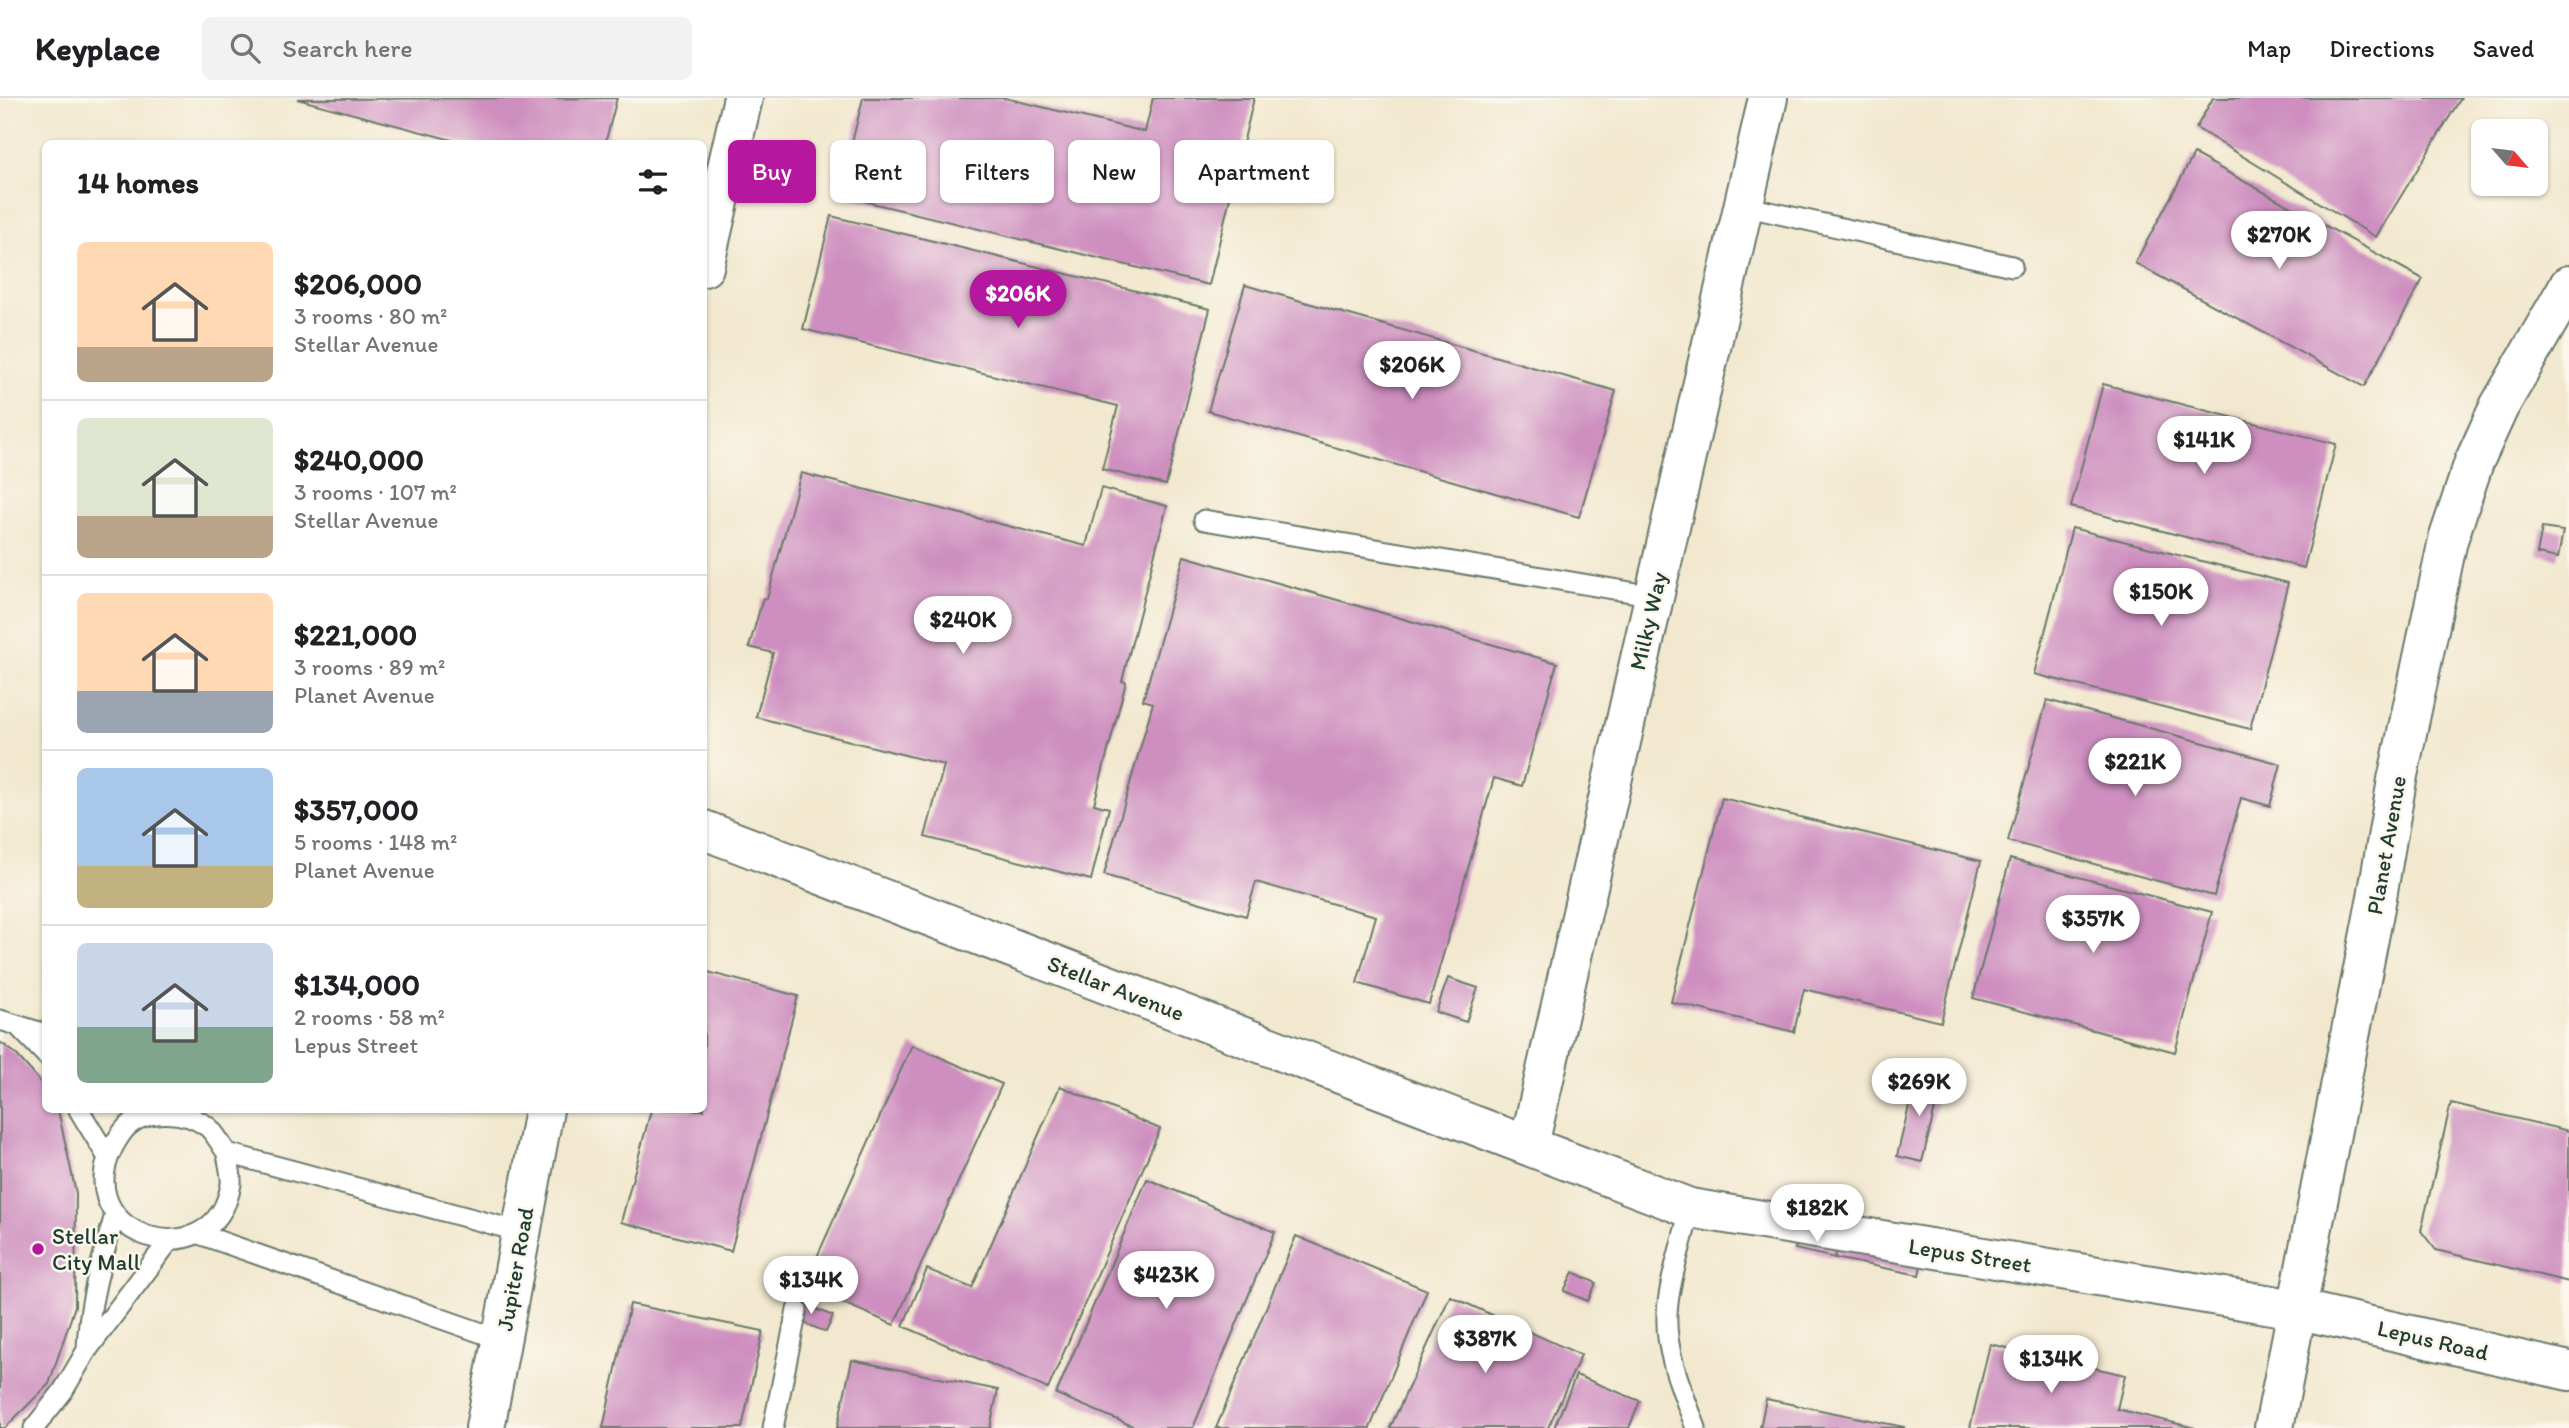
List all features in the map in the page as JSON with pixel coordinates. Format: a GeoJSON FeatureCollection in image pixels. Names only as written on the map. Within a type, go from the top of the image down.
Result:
{"type":"FeatureCollection","features":[{"type":"Feature","properties":{"kind":"street"},"geometry":{"type":"LineString","coordinates":[[707,254],[743,98]]}},
{"type":"Feature","properties":{"kind":"street","name":"Milky Way"},"geometry":{"type":"LineString","coordinates":[[1529,1145],[1768,98]]}},
{"type":"Feature","properties":{"kind":"street","name":"Planet Avenue"},"geometry":{"type":"LineString","coordinates":[[2274,1428],[2377,897],[2397,780],[2448,540],[2474,463],[2500,407],[2569,285]]}},
{"type":"Feature","properties":{"kind":"street","name":"Stellar Avenue"},"geometry":{"type":"LineString","coordinates":[[707,831],[1529,1145]]}},
{"type":"Feature","properties":{"kind":"street","name":"Jupiter Road"},"geometry":{"type":"LineString","coordinates":[[485,1428],[543,1113]]}},
{"type":"Feature","properties":{"kind":"street","name":"Lepus Street"},"geometry":{"type":"LineString","coordinates":[[1529,1145],[1690,1208],[2296,1309]]}},
{"type":"Feature","properties":{"kind":"street","name":"Lepus Road"},"geometry":{"type":"LineString","coordinates":[[2296,1309],[2569,1371]]}},
{"type":"Feature","properties":{"kind":"lane"},"geometry":{"type":"LineString","coordinates":[[1743,206],[2012,266]]}},
{"type":"Feature","properties":{"kind":"lane"},"geometry":{"type":"LineString","coordinates":[[1204,520],[1654,596]]}},
{"type":"Feature","properties":{"kind":"lane"},"geometry":{"type":"LineString","coordinates":[[9,1023],[42,1033]]}},
{"type":"Feature","properties":{"kind":"lane"},"geometry":{"type":"LineString","coordinates":[[9,1023],[42,1052]]}},
{"type":"Feature","properties":{"kind":"lane"},"geometry":{"type":"LineString","coordinates":[[81,1113],[107,1156]]}},
{"type":"Feature","properties":{"kind":"lane"},"geometry":{"type":"LineString","coordinates":[[200,1113],[227,1153],[231,1183],[221,1212],[198,1234],[169,1241],[139,1235],[115,1215],[104,1186],[107,1156],[124,1130],[150,1115],[181,1114],[209,1128]]}},
{"type":"Feature","properties":{"kind":"lane"},"geometry":{"type":"LineString","coordinates":[[227,1153],[521,1232]]}},
{"type":"Feature","properties":{"kind":"lane"},"geometry":{"type":"LineString","coordinates":[[1690,1208],[1667,1312],[1668,1338],[1676,1374],[1696,1428]]}},
{"type":"Feature","properties":{"kind":"lane"},"geometry":{"type":"LineString","coordinates":[[86,1350],[87,1326],[97,1277],[115,1215]]}},
{"type":"Feature","properties":{"kind":"lane"},"geometry":{"type":"LineString","coordinates":[[198,1234],[502,1340]]}},
{"type":"Feature","properties":{"kind":"lane"},"geometry":{"type":"LineString","coordinates":[[34,1428],[63,1391],[86,1350],[169,1241]]}},
{"type":"Feature","properties":{"kind":"lane"},"geometry":{"type":"LineString","coordinates":[[773,1428],[797,1310]]}},
{"type":"Feature","properties":{"kind":"building"},"geometry":{"type":"Polygon","coordinates":[[[617,98],[606,140],[452,140],[297,99],[617,98]]]}},
{"type":"Feature","properties":{"kind":"building"},"geometry":{"type":"Polygon","coordinates":[[[863,98],[1005,98],[1145,132],[1153,98],[1254,98],[1244,140],[1174,140],[1174,203],[1229,203],[1209,285],[872,203],[926,203],[926,140],[853,140],[863,98]]]}},
{"type":"Feature","properties":{"kind":"building"},"geometry":{"type":"Polygon","coordinates":[[[2213,98],[2461,98],[2376,237],[2196,128],[2213,98]]]}},
{"type":"Feature","properties":{"kind":"building"},"geometry":{"type":"Polygon","coordinates":[[[2194,154],[2423,279],[2364,387],[2135,263],[2194,154]]]}},
{"type":"Feature","properties":{"kind":"building"},"geometry":{"type":"Polygon","coordinates":[[[831,216],[1210,309],[1166,485],[1102,469],[1118,406],[803,329],[831,216]]]}},
{"type":"Feature","properties":{"kind":"building"},"geometry":{"type":"Polygon","coordinates":[[[1245,285],[1616,391],[1579,517],[1208,411],[1245,285]]]}},
{"type":"Feature","properties":{"kind":"building"},"geometry":{"type":"Polygon","coordinates":[[[2103,384],[2336,444],[2304,568],[2071,507],[2103,384]]]}},
{"type":"Feature","properties":{"kind":"building"},"geometry":{"type":"Polygon","coordinates":[[[801,473],[1086,546],[1101,488],[1167,506],[1094,804],[1109,808],[1091,880],[925,837],[944,765],[756,717],[773,653],[749,647],[763,598],[767,599],[801,473]]]}},
{"type":"Feature","properties":{"kind":"building"},"geometry":{"type":"Polygon","coordinates":[[[2072,528],[2288,583],[2250,729],[2034,674],[2072,528]]]}},
{"type":"Feature","properties":{"kind":"building"},"geometry":{"type":"Polygon","coordinates":[[[2542,528],[2563,531],[2558,558],[2537,554],[2542,528]]]}},
{"type":"Feature","properties":{"kind":"building"},"geometry":{"type":"Polygon","coordinates":[[[1184,556],[1557,663],[1522,786],[1494,778],[1429,1004],[1357,983],[1376,916],[1256,882],[1246,916],[1104,875],[1153,703],[1143,700],[1184,556]]]}},
{"type":"Feature","properties":{"kind":"building"},"geometry":{"type":"Polygon","coordinates":[[[2047,700],[2281,764],[2270,806],[2241,798],[2214,896],[2008,841],[2047,700]]]}},
{"type":"Feature","properties":{"kind":"building"},"geometry":{"type":"Polygon","coordinates":[[[1722,798],[1981,861],[1941,1022],[1804,989],[1794,1032],[1671,1002],[1722,798]]]}},
{"type":"Feature","properties":{"kind":"building"},"geometry":{"type":"Polygon","coordinates":[[[2010,859],[2212,912],[2175,1052],[1973,998],[2010,859]]]}},
{"type":"Feature","properties":{"kind":"building"},"geometry":{"type":"Polygon","coordinates":[[[707,972],[798,996],[731,1251],[621,1222],[650,1113],[707,1113],[707,972]]]}},
{"type":"Feature","properties":{"kind":"building"},"geometry":{"type":"Polygon","coordinates":[[[1448,978],[1478,988],[1466,1022],[1436,1012],[1448,978]]]}},
{"type":"Feature","properties":{"kind":"building","name":"Stellar City Mall"},"geometry":{"type":"Polygon","coordinates":[[[0,1042],[15,1053],[42,1083],[42,1113],[59,1113],[76,1193],[75,1306],[49,1384],[5,1428],[0,1428],[0,1042]]]}},
{"type":"Feature","properties":{"kind":"building"},"geometry":{"type":"Polygon","coordinates":[[[912,1045],[1002,1084],[894,1325],[804,1286],[912,1045]]]}},
{"type":"Feature","properties":{"kind":"building"},"geometry":{"type":"Polygon","coordinates":[[[1917,1073],[1942,1079],[1922,1162],[1897,1156],[1917,1073]]]}},
{"type":"Feature","properties":{"kind":"building"},"geometry":{"type":"Polygon","coordinates":[[[1060,1086],[1160,1129],[1048,1389],[903,1326],[927,1269],[972,1288],[1060,1086]]]}},
{"type":"Feature","properties":{"kind":"building"},"geometry":{"type":"Polygon","coordinates":[[[2451,1103],[2569,1131],[2569,1282],[2436,1250],[2421,1231],[2451,1103]]]}},
{"type":"Feature","properties":{"kind":"building"},"geometry":{"type":"Polygon","coordinates":[[[1147,1179],[1275,1232],[1193,1428],[1137,1428],[1056,1394],[1147,1179]]]}},
{"type":"Feature","properties":{"kind":"building"},"geometry":{"type":"Polygon","coordinates":[[[1799,1230],[1838,1239],[1835,1258],[1795,1249],[1799,1230]]]}},
{"type":"Feature","properties":{"kind":"building"},"geometry":{"type":"Polygon","coordinates":[[[1296,1236],[1427,1290],[1370,1428],[1216,1428],[1296,1236]]]}},
{"type":"Feature","properties":{"kind":"building"},"geometry":{"type":"Polygon","coordinates":[[[1839,1239],[1923,1256],[1919,1275],[1835,1258],[1839,1239]]]}},
{"type":"Feature","properties":{"kind":"building"},"geometry":{"type":"Polygon","coordinates":[[[1573,1272],[1596,1283],[1588,1301],[1564,1291],[1573,1272]]]}},
{"type":"Feature","properties":{"kind":"building"},"geometry":{"type":"Polygon","coordinates":[[[1450,1296],[1581,1355],[1548,1428],[1390,1428],[1450,1296]]]}},
{"type":"Feature","properties":{"kind":"building"},"geometry":{"type":"Polygon","coordinates":[[[797,1301],[833,1316],[826,1332],[790,1317],[797,1301]]]}},
{"type":"Feature","properties":{"kind":"building"},"geometry":{"type":"Polygon","coordinates":[[[630,1304],[763,1331],[742,1428],[603,1428],[630,1304]]]}},
{"type":"Feature","properties":{"kind":"building"},"geometry":{"type":"Polygon","coordinates":[[[1990,1344],[2125,1375],[2117,1409],[2195,1428],[1970,1428],[1990,1344]]]}},
{"type":"Feature","properties":{"kind":"building"},"geometry":{"type":"Polygon","coordinates":[[[852,1360],[998,1390],[990,1428],[837,1428],[852,1360]]]}},
{"type":"Feature","properties":{"kind":"building"},"geometry":{"type":"Polygon","coordinates":[[[1576,1375],[1640,1401],[1629,1428],[1554,1428],[1576,1375]]]}},
{"type":"Feature","properties":{"kind":"building"},"geometry":{"type":"Polygon","coordinates":[[[1766,1399],[1904,1427],[1904,1428],[1760,1428],[1766,1399]]]}},
{"type":"Feature","properties":{"kind":"place","name":"Stellar City Mall"},"geometry":{"type":"Point","coordinates":[38,1249]}}]}
